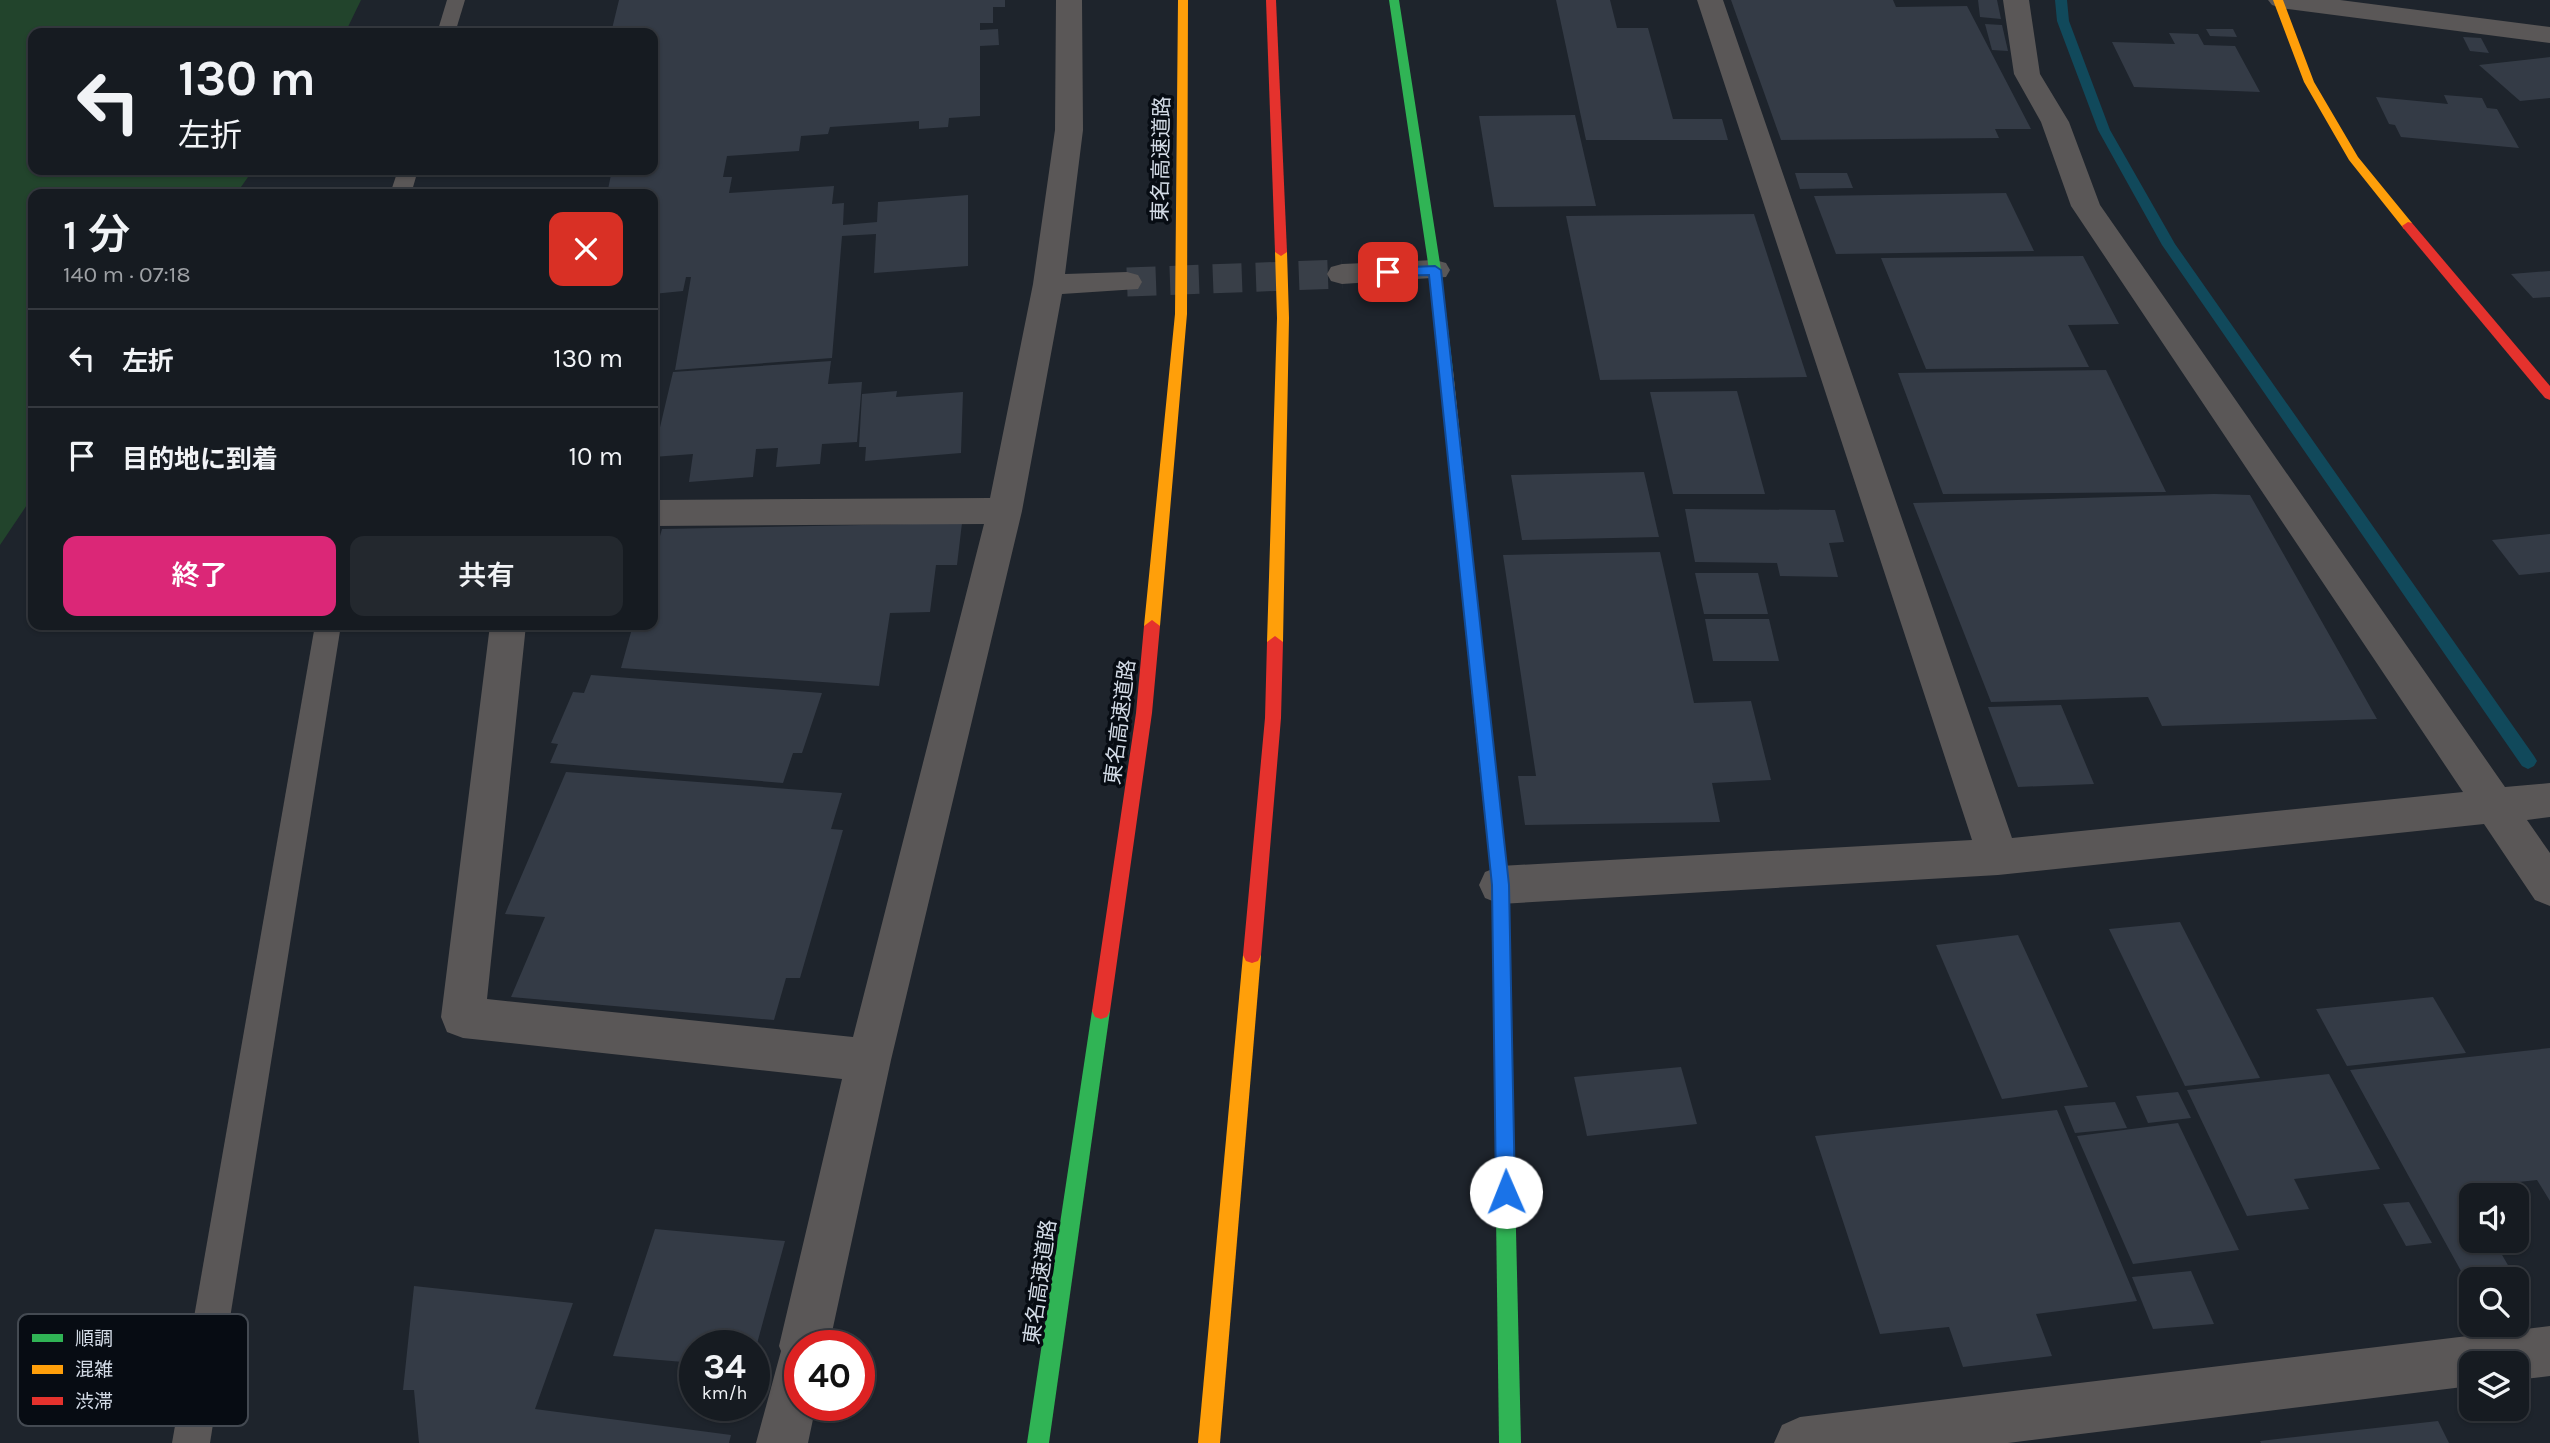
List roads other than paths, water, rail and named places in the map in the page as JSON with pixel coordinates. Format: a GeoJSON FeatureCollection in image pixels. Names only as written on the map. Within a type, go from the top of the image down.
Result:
{"type":"FeatureCollection","features":[{"type":"Feature","properties":{"kind":"main road","name":"東名高速道路"},"geometry":{"type":"LineString","coordinates":[[1038,1443],[1146,699],[1181,314],[1183,0]]}},
{"type":"Feature","properties":{"kind":"main road"},"geometry":{"type":"LineString","coordinates":[[1209,1443],[1273,718],[1283,318],[1270,0]]}},
{"type":"Feature","properties":{"kind":"main road"},"geometry":{"type":"LineString","coordinates":[[1394,0],[1435,270],[1500,885],[1510,1443]]}},
{"type":"Feature","properties":{"kind":"main road"},"geometry":{"type":"LineString","coordinates":[[2279,0],[2309,82],[2353,158],[2439,265],[2550,395]]}},
{"type":"Feature","properties":{"kind":"street"},"geometry":{"type":"LineString","coordinates":[[808,1330],[869,1060],[1005,511],[1048,284],[1069,130],[1069,0]]}},
{"type":"Feature","properties":{"kind":"street"},"geometry":{"type":"LineString","coordinates":[[1710,0],[1998,857]]}},
{"type":"Feature","properties":{"kind":"street"},"geometry":{"type":"LineString","coordinates":[[2016,0],[2028,74],[2055,122],[2086,206],[2550,887]]}},
{"type":"Feature","properties":{"kind":"street"},"geometry":{"type":"LineString","coordinates":[[2279,0],[2550,35]]}},
{"type":"Feature","properties":{"kind":"street"},"geometry":{"type":"LineString","coordinates":[[1342,274],[1435,270]]}},
{"type":"Feature","properties":{"kind":"street"},"geometry":{"type":"LineString","coordinates":[[1048,284],[1127,282]]}},
{"type":"Feature","properties":{"kind":"street"},"geometry":{"type":"LineString","coordinates":[[658,513],[1005,511]]}},
{"type":"Feature","properties":{"kind":"street"},"geometry":{"type":"LineString","coordinates":[[507,630],[463,1017],[869,1060]]}},
{"type":"Feature","properties":{"kind":"street"},"geometry":{"type":"LineString","coordinates":[[1500,885],[1998,857],[2550,800]]}},
{"type":"Feature","properties":{"kind":"street"},"geometry":{"type":"LineString","coordinates":[[1800,1443],[2550,1351]]}},
{"type":"Feature","properties":{"kind":"street"},"geometry":{"type":"LineString","coordinates":[[782,1443],[787,1421]]}},
{"type":"Feature","properties":{"kind":"lane"},"geometry":{"type":"LineString","coordinates":[[448,28],[456,0]]}},
{"type":"Feature","properties":{"kind":"lane"},"geometry":{"type":"LineString","coordinates":[[213,1314],[327,630]]}},
{"type":"Feature","properties":{"kind":"waterway"},"geometry":{"type":"LineString","coordinates":[[2061,0],[2063,21],[2104,130],[2169,245],[2528,761]]}},
{"type":"Feature","properties":{"kind":"tunnel"},"geometry":{"type":"LineString","coordinates":[[1127,282],[1342,274]]}}]}
